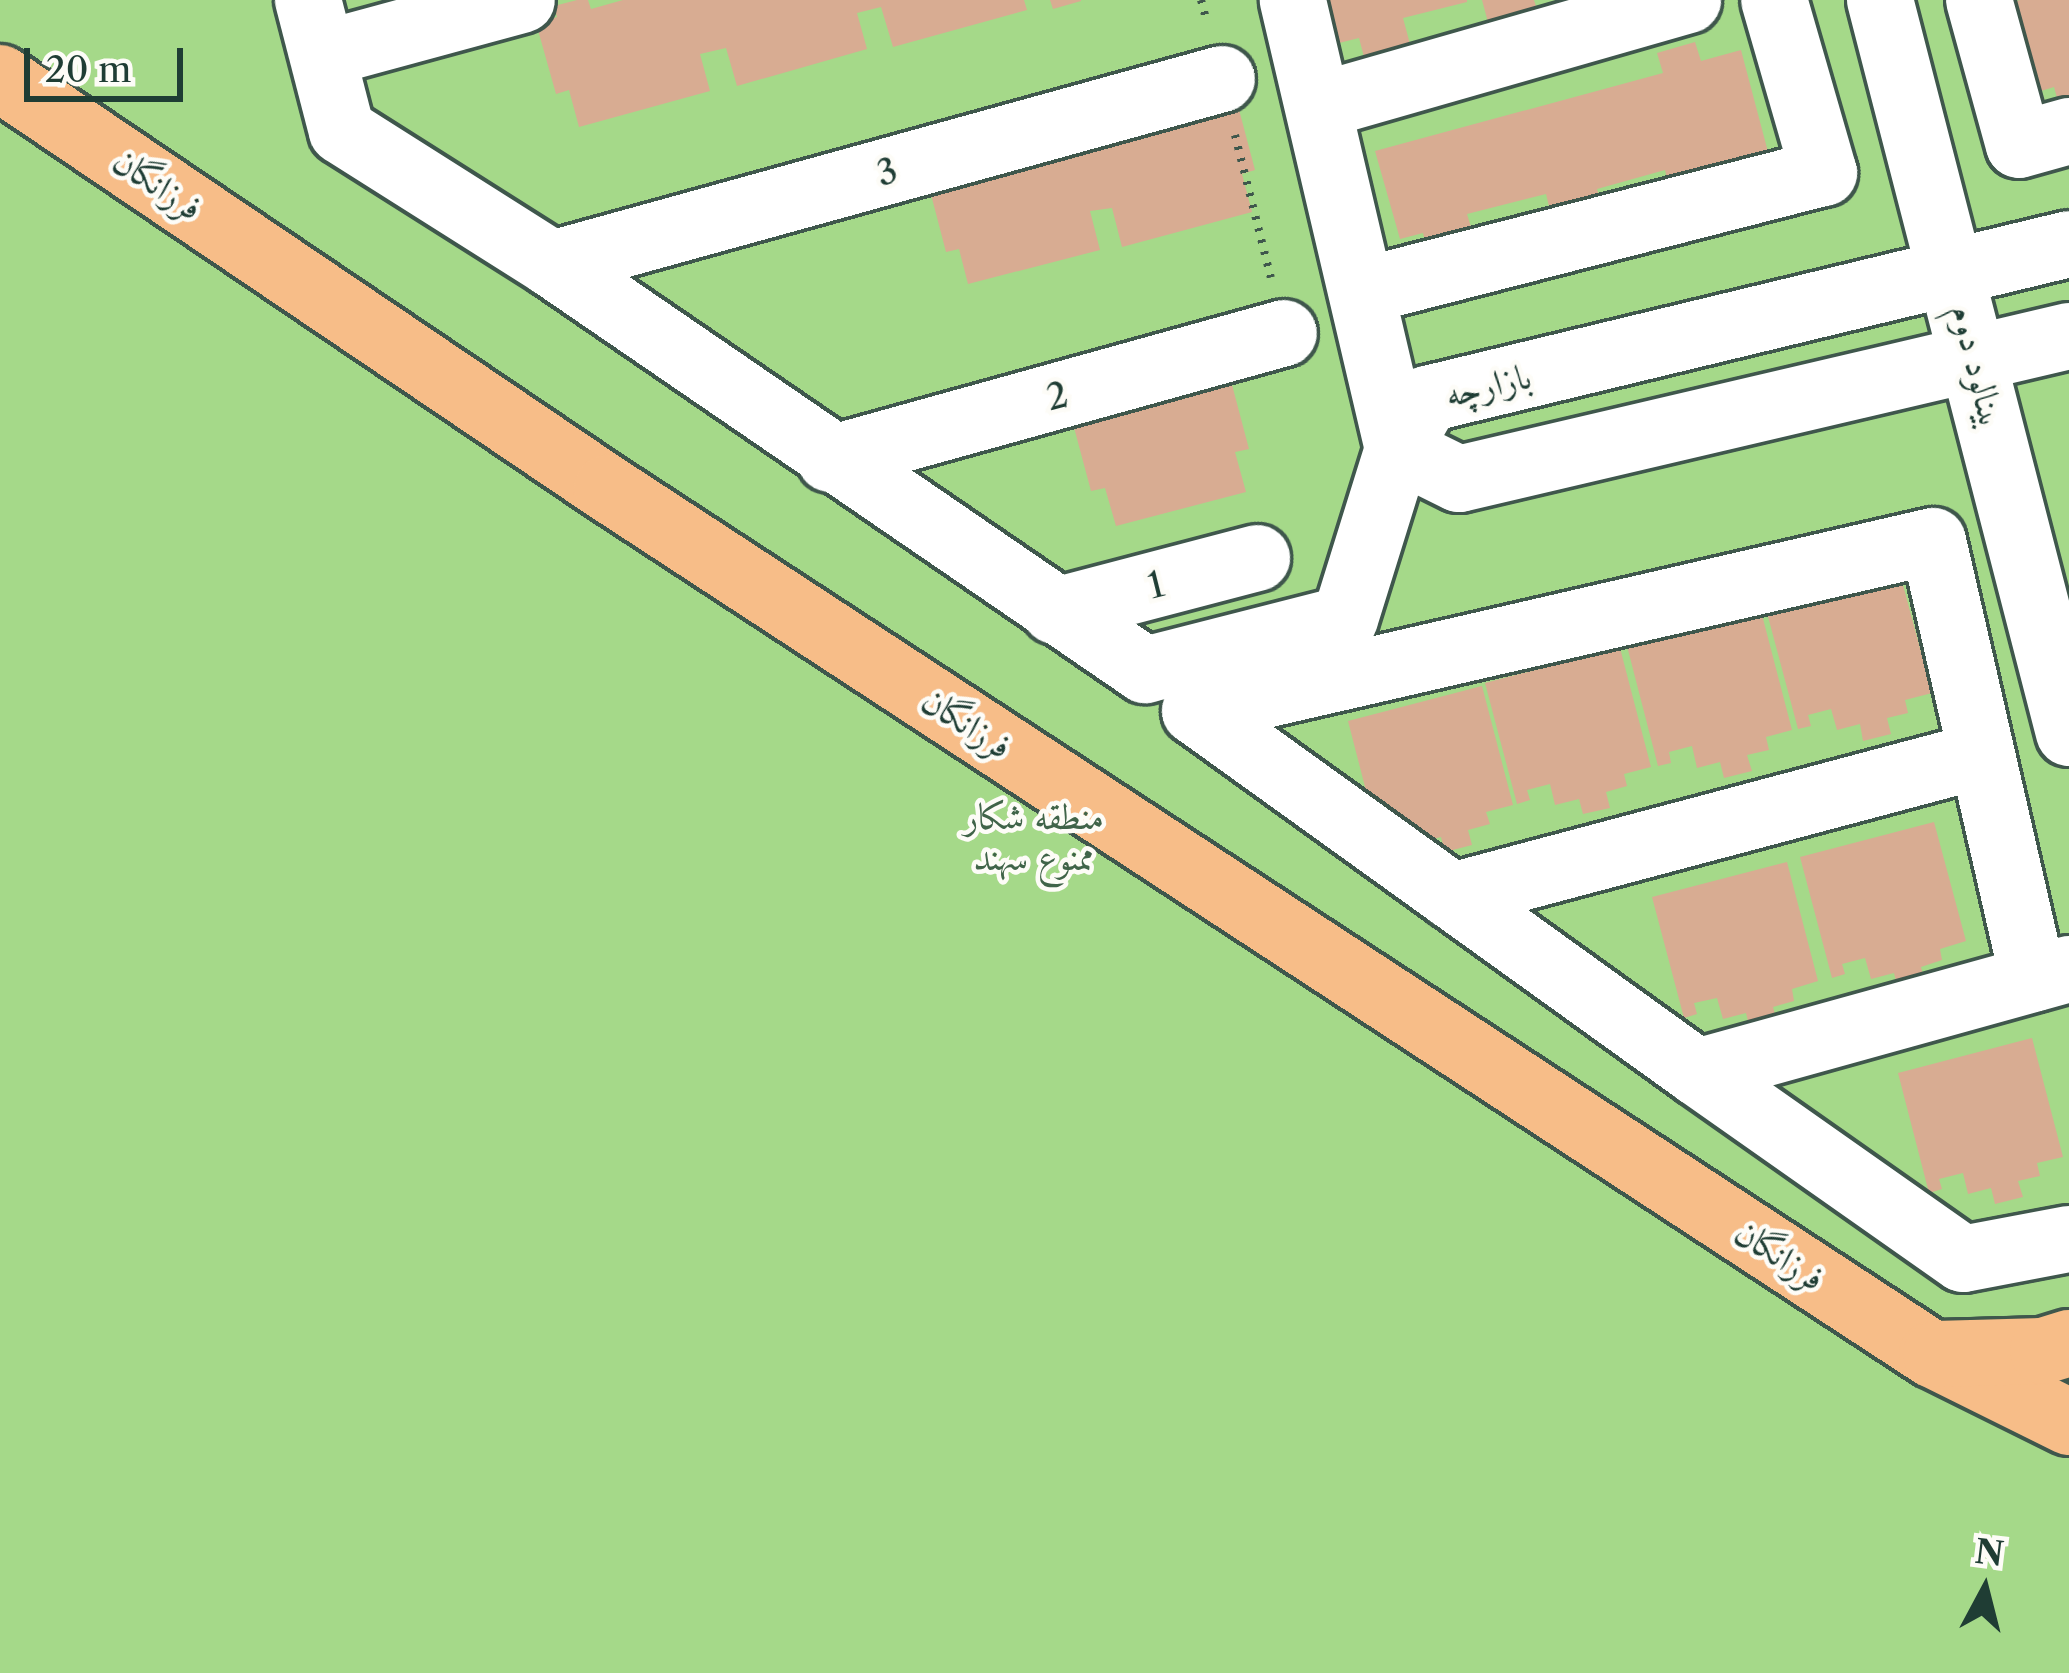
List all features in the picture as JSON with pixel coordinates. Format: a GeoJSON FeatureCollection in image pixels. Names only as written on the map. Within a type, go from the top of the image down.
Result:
{"type":"FeatureCollection","features":[{"type":"Feature","properties":{"kind":"main road","name":"فرزانگان"},"geometry":{"type":"LineString","coordinates":[[0,78],[608,488],[1932,1354],[2069,1422]]}},
{"type":"Feature","properties":{"kind":"main road"},"geometry":{"type":"LineString","coordinates":[[1932,1354],[2043,1351],[2069,1342]]}},
{"type":"Feature","properties":{"kind":"street"},"geometry":{"type":"LineString","coordinates":[[521,0],[316,27],[342,131],[551,264],[1145,670],[1346,619],[1399,449],[1293,0]]}},
{"type":"Feature","properties":{"kind":"street"},"geometry":{"type":"LineString","coordinates":[[1318,106],[1688,0]]}},
{"type":"Feature","properties":{"kind":"street"},"geometry":{"type":"LineString","coordinates":[[1363,291],[1825,173],[1774,0]]}},
{"type":"Feature","properties":{"kind":"street","name":"بینالود دوم"},"geometry":{"type":"LineString","coordinates":[[1880,0],[2069,733]]}},
{"type":"Feature","properties":{"kind":"street"},"geometry":{"type":"LineString","coordinates":[[1979,0],[2019,145],[2069,131]]}},
{"type":"Feature","properties":{"kind":"street","name":"3"},"geometry":{"type":"LineString","coordinates":[[551,264],[1222,80]]}},
{"type":"Feature","properties":{"kind":"street","name":"بازارچه"},"geometry":{"type":"LineString","coordinates":[[2069,244],[1427,400],[1399,449],[1460,479],[2069,336]]}},
{"type":"Feature","properties":{"kind":"street","name":"2"},"geometry":{"type":"LineString","coordinates":[[830,459],[1284,333]]}},
{"type":"Feature","properties":{"kind":"street"},"geometry":{"type":"LineString","coordinates":[[1696,1072],[2051,975],[1982,755],[1933,541],[1195,711],[1696,1072],[1963,1259],[2069,1239]]}},
{"type":"Feature","properties":{"kind":"street","name":"1"},"geometry":{"type":"LineString","coordinates":[[1055,610],[1257,558]]}},
{"type":"Feature","properties":{"kind":"street"},"geometry":{"type":"LineString","coordinates":[[1452,896],[1982,755]]}},
{"type":"Feature","properties":{"kind":"path"},"geometry":{"type":"LineString","coordinates":[[1202,0],[1284,333]]}},
{"type":"Feature","properties":{"kind":"green space","name":"منطقه شکار ممنوع سهند"},"geometry":{"type":"Polygon","coordinates":[[[0,0],[2069,0],[2069,1673],[0,1673],[0,0]]]}},
{"type":"Feature","properties":{"kind":"building"},"geometry":{"type":"Polygon","coordinates":[[[588,0],[591,9],[623,0],[1024,0],[1027,10],[893,47],[881,7],[857,13],[867,49],[737,86],[726,48],[700,54],[710,91],[579,127],[569,90],[556,94],[536,23],[557,17],[554,6],[588,0]]]}},
{"type":"Feature","properties":{"kind":"building"},"geometry":{"type":"Polygon","coordinates":[[[1050,0],[1081,0],[1081,1],[1053,9],[1050,0]]]}},
{"type":"Feature","properties":{"kind":"building"},"geometry":{"type":"Polygon","coordinates":[[[1323,0],[1467,2],[1403,18],[1410,44],[1364,57],[1359,38],[1335,44],[1323,0]]]}},
{"type":"Feature","properties":{"kind":"building"},"geometry":{"type":"Polygon","coordinates":[[[1482,0],[1534,0],[1538,13],[1489,26],[1482,0]]]}},
{"type":"Feature","properties":{"kind":"building"},"geometry":{"type":"Polygon","coordinates":[[[2020,0],[2069,0],[2069,109],[2061,112],[2054,87],[2031,94],[2003,5],[2020,0]]]}},
{"type":"Feature","properties":{"kind":"building"},"geometry":{"type":"Polygon","coordinates":[[[1695,42],[1701,61],[1741,50],[1768,152],[1723,164],[1728,180],[1671,195],[1665,170],[1597,189],[1603,209],[1553,222],[1546,194],[1467,214],[1475,240],[1428,253],[1423,233],[1400,239],[1375,151],[1663,73],[1657,53],[1695,42]]]}},
{"type":"Feature","properties":{"kind":"building"},"geometry":{"type":"Polygon","coordinates":[[[1237,102],[1255,170],[1242,174],[1252,212],[1122,247],[1112,208],[1090,211],[1100,250],[968,284],[959,249],[946,252],[928,183],[1237,102]]]}},
{"type":"Feature","properties":{"kind":"building"},"geometry":{"type":"Polygon","coordinates":[[[1231,381],[1249,449],[1235,452],[1246,492],[1116,526],[1105,488],[1091,491],[1072,420],[1231,381]]]}},
{"type":"Feature","properties":{"kind":"building"},"geometry":{"type":"Polygon","coordinates":[[[1900,574],[1932,693],[1905,700],[1908,713],[1887,718],[1891,734],[1863,741],[1860,724],[1837,730],[1831,709],[1808,715],[1811,726],[1798,729],[1766,609],[1900,574]]]}},
{"type":"Feature","properties":{"kind":"building"},"geometry":{"type":"Polygon","coordinates":[[[1761,611],[1792,730],[1766,737],[1769,750],[1747,755],[1752,771],[1724,778],[1720,762],[1697,768],[1692,746],[1669,752],[1671,763],[1658,766],[1627,646],[1761,611]]]}},
{"type":"Feature","properties":{"kind":"building"},"geometry":{"type":"Polygon","coordinates":[[[1620,648],[1651,767],[1624,774],[1627,786],[1606,792],[1610,808],[1583,814],[1579,799],[1555,805],[1550,784],[1527,790],[1530,800],[1517,804],[1485,683],[1620,648]]]}},
{"type":"Feature","properties":{"kind":"building"},"geometry":{"type":"Polygon","coordinates":[[[1482,686],[1513,805],[1486,812],[1490,824],[1468,830],[1472,845],[1445,852],[1441,837],[1417,843],[1412,822],[1389,827],[1379,841],[1348,721],[1482,686]]]}},
{"type":"Feature","properties":{"kind":"building"},"geometry":{"type":"Polygon","coordinates":[[[1934,822],[1966,941],[1940,949],[1942,960],[1921,967],[1925,982],[1898,989],[1894,973],[1871,979],[1865,958],[1842,964],[1845,974],[1832,978],[1800,857],[1934,822]]]}},
{"type":"Feature","properties":{"kind":"building"},"geometry":{"type":"Polygon","coordinates":[[[1787,862],[1818,981],[1792,989],[1794,1001],[1773,1007],[1777,1022],[1750,1029],[1746,1013],[1723,1019],[1717,998],[1694,1003],[1697,1014],[1684,1018],[1652,897],[1787,862]]]}},
{"type":"Feature","properties":{"kind":"building"},"geometry":{"type":"Polygon","coordinates":[[[2032,1038],[2063,1157],[2037,1163],[2040,1176],[2018,1181],[2023,1197],[1995,1204],[1991,1188],[1968,1194],[1963,1173],[1939,1179],[1942,1189],[1929,1193],[1898,1073],[2032,1038]]]}}]}
